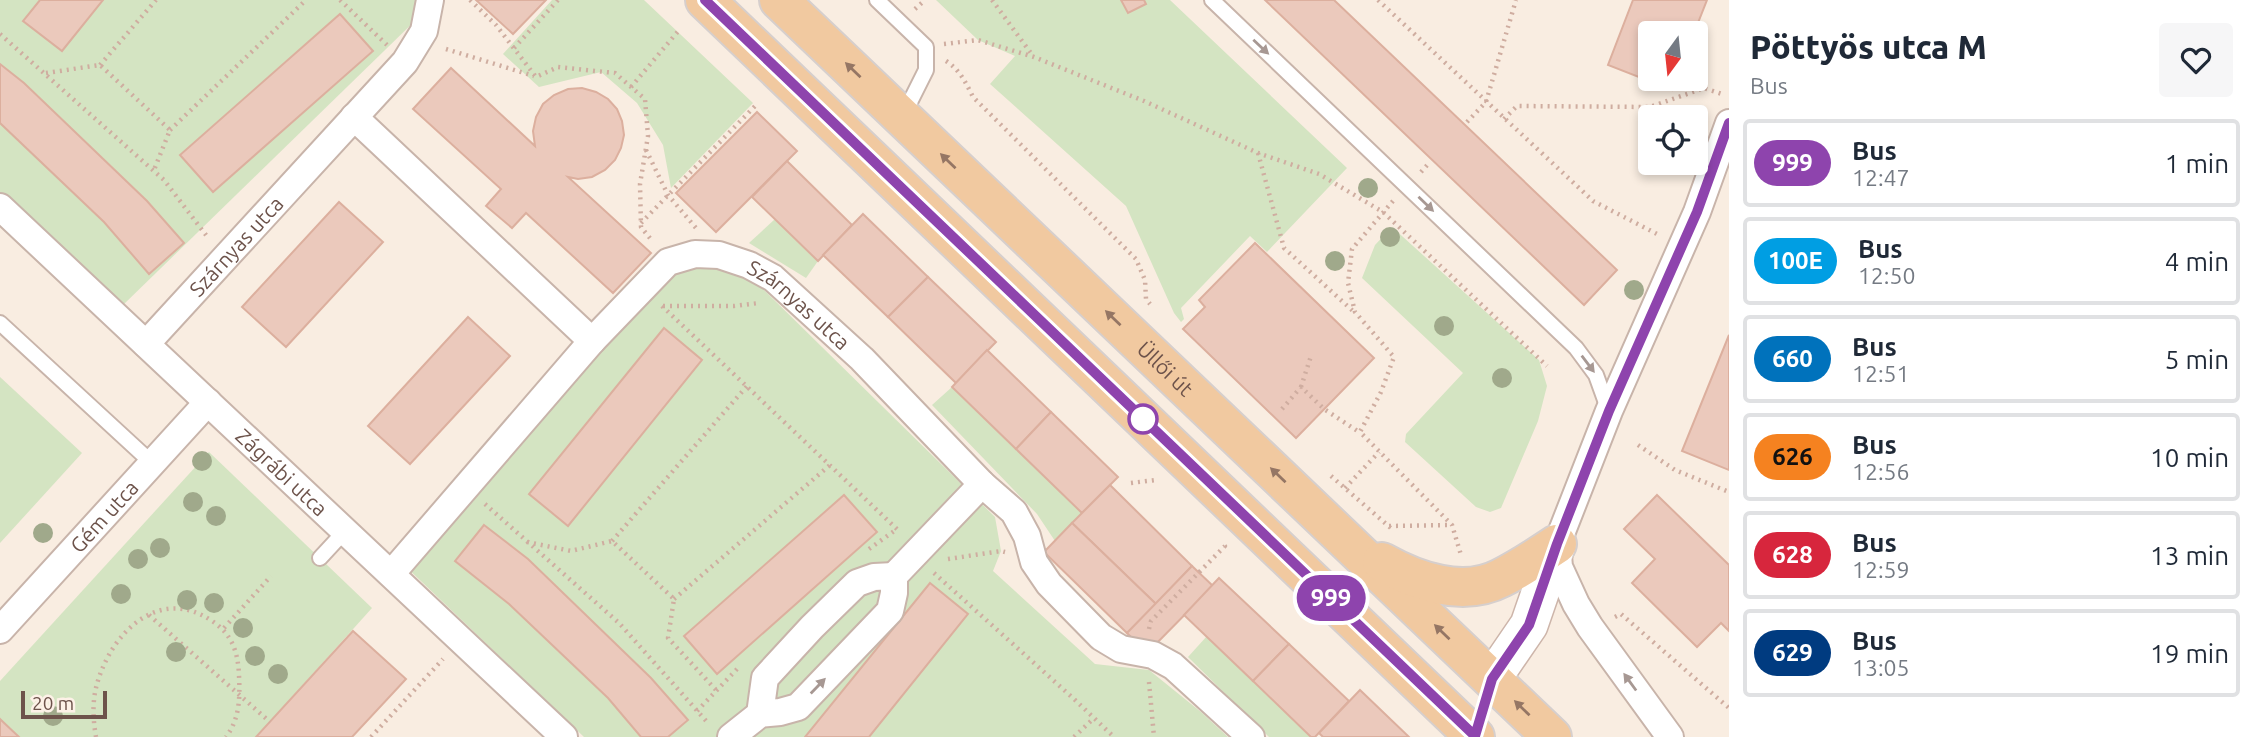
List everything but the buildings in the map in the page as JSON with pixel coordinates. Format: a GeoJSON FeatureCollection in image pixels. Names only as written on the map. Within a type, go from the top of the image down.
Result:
{"type":"FeatureCollection","features":[{"type":"Feature","properties":{"kind":"main road"},"geometry":{"type":"LineString","coordinates":[[705,0],[1475,737],[1492,679],[1451,681],[1414,678]]}},
{"type":"Feature","properties":{"kind":"main road","name":"Üllői út"},"geometry":{"type":"LineString","coordinates":[[779,0],[908,108],[1352,546],[1552,737]]}},
{"type":"Feature","properties":{"kind":"main road"},"geometry":{"type":"LineString","coordinates":[[1352,546],[1403,573],[1436,585],[1476,585],[1500,579],[1557,544]]}},
{"type":"Feature","properties":{"kind":"street","name":"Szárnyas utca"},"geometry":{"type":"LineString","coordinates":[[146,344],[405,62],[424,31],[430,0]]}},
{"type":"Feature","properties":{"kind":"street"},"geometry":{"type":"LineString","coordinates":[[354,117],[592,341]]}},
{"type":"Feature","properties":{"kind":"street"},"geometry":{"type":"LineString","coordinates":[[1492,679],[1529,625],[1557,544],[1609,411],[1682,247],[1729,123]]}},
{"type":"Feature","properties":{"kind":"street","name":"Zágrábi utca"},"geometry":{"type":"LineString","coordinates":[[0,207],[564,737]]}},
{"type":"Feature","properties":{"kind":"street","name":"Szárnyas utca"},"geometry":{"type":"LineString","coordinates":[[668,262],[695,254],[719,255],[749,265],[773,278],[862,359],[982,484],[1014,512],[1027,536],[1034,562],[1049,584],[1101,637],[1121,649],[1153,655],[1178,670],[1245,735]]}},
{"type":"Feature","properties":{"kind":"street"},"geometry":{"type":"LineString","coordinates":[[391,574],[592,341],[668,262]]}},
{"type":"Feature","properties":{"kind":"street","name":"Gém utca"},"geometry":{"type":"LineString","coordinates":[[0,630],[208,402]]}},
{"type":"Feature","properties":{"kind":"street"},"geometry":{"type":"LineString","coordinates":[[760,714],[765,678],[812,627],[857,583],[874,577],[894,576],[920,558],[982,484]]}},
{"type":"Feature","properties":{"kind":"street"},"geometry":{"type":"LineString","coordinates":[[1557,544],[1559,567],[1590,628],[1670,737]]}},
{"type":"Feature","properties":{"kind":"street"},"geometry":{"type":"LineString","coordinates":[[721,733],[760,714],[798,707],[890,611],[894,576]]}},
{"type":"Feature","properties":{"kind":"lane"},"geometry":{"type":"LineString","coordinates":[[877,0],[926,47],[926,70],[908,108]]}},
{"type":"Feature","properties":{"kind":"lane"},"geometry":{"type":"LineString","coordinates":[[1212,0],[1576,348],[1596,375],[1609,411]]}},
{"type":"Feature","properties":{"kind":"lane"},"geometry":{"type":"LineString","coordinates":[[0,323],[152,463]]}},
{"type":"Feature","properties":{"kind":"lane"},"geometry":{"type":"LineString","coordinates":[[320,558],[345,531]]}},
{"type":"Feature","properties":{"kind":"path"},"geometry":{"type":"LineString","coordinates":[[46,73],[100,65],[156,0]]}},
{"type":"Feature","properties":{"kind":"path"},"geometry":{"type":"LineString","coordinates":[[154,170],[170,130],[306,0]]}},
{"type":"Feature","properties":{"kind":"path"},"geometry":{"type":"LineString","coordinates":[[340,0],[405,62]]}},
{"type":"Feature","properties":{"kind":"path"},"geometry":{"type":"LineString","coordinates":[[470,0],[496,25],[536,77]]}},
{"type":"Feature","properties":{"kind":"path"},"geometry":{"type":"LineString","coordinates":[[514,48],[558,0]]}},
{"type":"Feature","properties":{"kind":"path"},"geometry":{"type":"LineString","coordinates":[[992,0],[1034,57]]}},
{"type":"Feature","properties":{"kind":"path"},"geometry":{"type":"LineString","coordinates":[[1378,0],[1593,201],[1682,247]]}},
{"type":"Feature","properties":{"kind":"path"},"geometry":{"type":"LineString","coordinates":[[1467,122],[1486,102],[1516,0]]}},
{"type":"Feature","properties":{"kind":"path"},"geometry":{"type":"LineString","coordinates":[[631,87],[680,29]]}},
{"type":"Feature","properties":{"kind":"path"},"geometry":{"type":"LineString","coordinates":[[0,34],[164,180],[224,259]]}},
{"type":"Feature","properties":{"kind":"path"},"geometry":{"type":"LineString","coordinates":[[418,39],[536,77],[558,67],[615,73],[645,99],[648,136],[640,184],[641,227],[668,262]]}},
{"type":"Feature","properties":{"kind":"path"},"geometry":{"type":"LineString","coordinates":[[926,47],[978,40],[1034,57],[1143,101],[1258,153],[1319,174],[1384,212],[1546,366]]}},
{"type":"Feature","properties":{"kind":"path"},"geometry":{"type":"LineString","coordinates":[[926,47],[954,66],[966,81],[973,97],[1136,259],[1145,280],[1146,299],[1156,314]]}},
{"type":"Feature","properties":{"kind":"path"},"geometry":{"type":"LineString","coordinates":[[100,65],[170,130]]}},
{"type":"Feature","properties":{"kind":"path"},"geometry":{"type":"LineString","coordinates":[[1504,119],[1517,106],[1650,107],[1704,88],[1729,97]]}},
{"type":"Feature","properties":{"kind":"path"},"geometry":{"type":"LineString","coordinates":[[641,223],[758,103]]}},
{"type":"Feature","properties":{"kind":"path"},"geometry":{"type":"LineString","coordinates":[[646,150],[668,195],[719,255]]}},
{"type":"Feature","properties":{"kind":"path"},"geometry":{"type":"LineString","coordinates":[[1258,153],[1284,247],[1355,312],[1394,357],[1381,392],[1360,432]]}},
{"type":"Feature","properties":{"kind":"path"},"geometry":{"type":"LineString","coordinates":[[1355,312],[1348,284],[1352,249],[1430,162]]}},
{"type":"Feature","properties":{"kind":"path"},"geometry":{"type":"LineString","coordinates":[[794,297],[734,306],[662,306],[897,529],[920,558],[1114,737]]}},
{"type":"Feature","properties":{"kind":"path"},"geometry":{"type":"LineString","coordinates":[[1282,409],[1301,387],[1311,356]]}},
{"type":"Feature","properties":{"kind":"path"},"geometry":{"type":"LineString","coordinates":[[527,541],[571,551],[612,541],[747,386]]}},
{"type":"Feature","properties":{"kind":"path"},"geometry":{"type":"LineString","coordinates":[[1301,387],[1324,409],[1360,432],[1452,525],[1464,562]]}},
{"type":"Feature","properties":{"kind":"path"},"geometry":{"type":"LineString","coordinates":[[1638,445],[1675,470],[1729,492]]}},
{"type":"Feature","properties":{"kind":"path"},"geometry":{"type":"LineString","coordinates":[[1345,488],[1379,452]]}},
{"type":"Feature","properties":{"kind":"path"},"geometry":{"type":"LineString","coordinates":[[716,690],[667,638],[674,599],[830,465]]}},
{"type":"Feature","properties":{"kind":"path"},"geometry":{"type":"LineString","coordinates":[[1326,471],[1389,526],[1452,525]]}},
{"type":"Feature","properties":{"kind":"path"},"geometry":{"type":"LineString","coordinates":[[1131,483],[1153,479]]}},
{"type":"Feature","properties":{"kind":"path"},"geometry":{"type":"LineString","coordinates":[[466,488],[619,623],[697,711],[721,733]]}},
{"type":"Feature","properties":{"kind":"path"},"geometry":{"type":"LineString","coordinates":[[877,542],[897,529]]}},
{"type":"Feature","properties":{"kind":"path"},"geometry":{"type":"LineString","coordinates":[[1154,737],[1149,670],[1153,655],[1147,639],[1151,621],[1224,545],[1219,540]]}},
{"type":"Feature","properties":{"kind":"path"},"geometry":{"type":"LineString","coordinates":[[612,541],[674,599]]}},
{"type":"Feature","properties":{"kind":"path"},"geometry":{"type":"LineString","coordinates":[[920,558],[1002,551],[1034,562]]}},
{"type":"Feature","properties":{"kind":"path"},"geometry":{"type":"LineString","coordinates":[[224,628],[271,576]]}},
{"type":"Feature","properties":{"kind":"path"},"geometry":{"type":"LineString","coordinates":[[96,737],[93,714],[96,684],[108,656],[126,630],[149,614],[170,608],[204,615],[224,628],[236,651],[238,713],[226,737]]}},
{"type":"Feature","properties":{"kind":"path"},"geometry":{"type":"LineString","coordinates":[[149,614],[270,722]]}},
{"type":"Feature","properties":{"kind":"path"},"geometry":{"type":"LineString","coordinates":[[1590,628],[1620,614],[1729,708]]}},
{"type":"Feature","properties":{"kind":"path"},"geometry":{"type":"LineString","coordinates":[[371,737],[460,640]]}},
{"type":"Feature","properties":{"kind":"path"},"geometry":{"type":"LineString","coordinates":[[697,711],[726,679]]}},
{"type":"Feature","properties":{"kind":"path"},"geometry":{"type":"LineString","coordinates":[[1074,737],[1094,718]]}},
{"type":"Feature","properties":{"kind":"green space"},"geometry":{"type":"Polygon","coordinates":[[[0,0],[419,0],[422,14],[122,306],[0,192],[0,0]]]}},
{"type":"Feature","properties":{"kind":"green space"},"geometry":{"type":"Polygon","coordinates":[[[552,0],[644,0],[753,103],[671,188],[663,145],[637,103],[601,72],[539,87],[503,54],[552,0]]]}},
{"type":"Feature","properties":{"kind":"green space"},"geometry":{"type":"Polygon","coordinates":[[[936,0],[1170,0],[1347,168],[1267,252],[1250,236],[1181,308],[1184,319],[1181,322],[1174,313],[1126,206],[990,84],[1015,56],[978,40],[936,0]]]}},
{"type":"Feature","properties":{"kind":"green space"},"geometry":{"type":"Polygon","coordinates":[[[775,219],[818,261],[806,278],[749,243],[775,219]]]}},
{"type":"Feature","properties":{"kind":"green space"},"geometry":{"type":"Polygon","coordinates":[[[1392,227],[1539,360],[1547,386],[1538,421],[1501,508],[1490,512],[1476,507],[1405,442],[1406,434],[1463,373],[1362,278],[1375,245],[1392,227]]]}},
{"type":"Feature","properties":{"kind":"green space"},"geometry":{"type":"Polygon","coordinates":[[[695,254],[773,278],[764,290],[995,517],[1001,551],[993,571],[1095,664],[1149,670],[1228,737],[584,737],[401,562],[497,468],[652,296],[695,254]]]}},
{"type":"Feature","properties":{"kind":"green space"},"geometry":{"type":"Polygon","coordinates":[[[0,377],[82,453],[0,543],[0,377]]]}},
{"type":"Feature","properties":{"kind":"green space"},"geometry":{"type":"Polygon","coordinates":[[[952,387],[1082,513],[1055,541],[1037,514],[932,405],[952,387]]]}},
{"type":"Feature","properties":{"kind":"green space"},"geometry":{"type":"Polygon","coordinates":[[[209,452],[372,608],[256,737],[19,737],[0,719],[0,681],[209,452]]]}},
{"type":"Feature","properties":{"kind":"green space"},"geometry":{"type":"Polygon","coordinates":[[[1207,636],[1311,737],[1269,737],[1188,657],[1207,636]]]}},
{"type":"Feature","properties":{"kind":"bus line","name":"999"},"geometry":{"type":"LineString","coordinates":[[705,0],[1475,736],[1492,679],[1529,625],[1557,544],[1609,411],[1697,212],[1729,123]]}}]}
